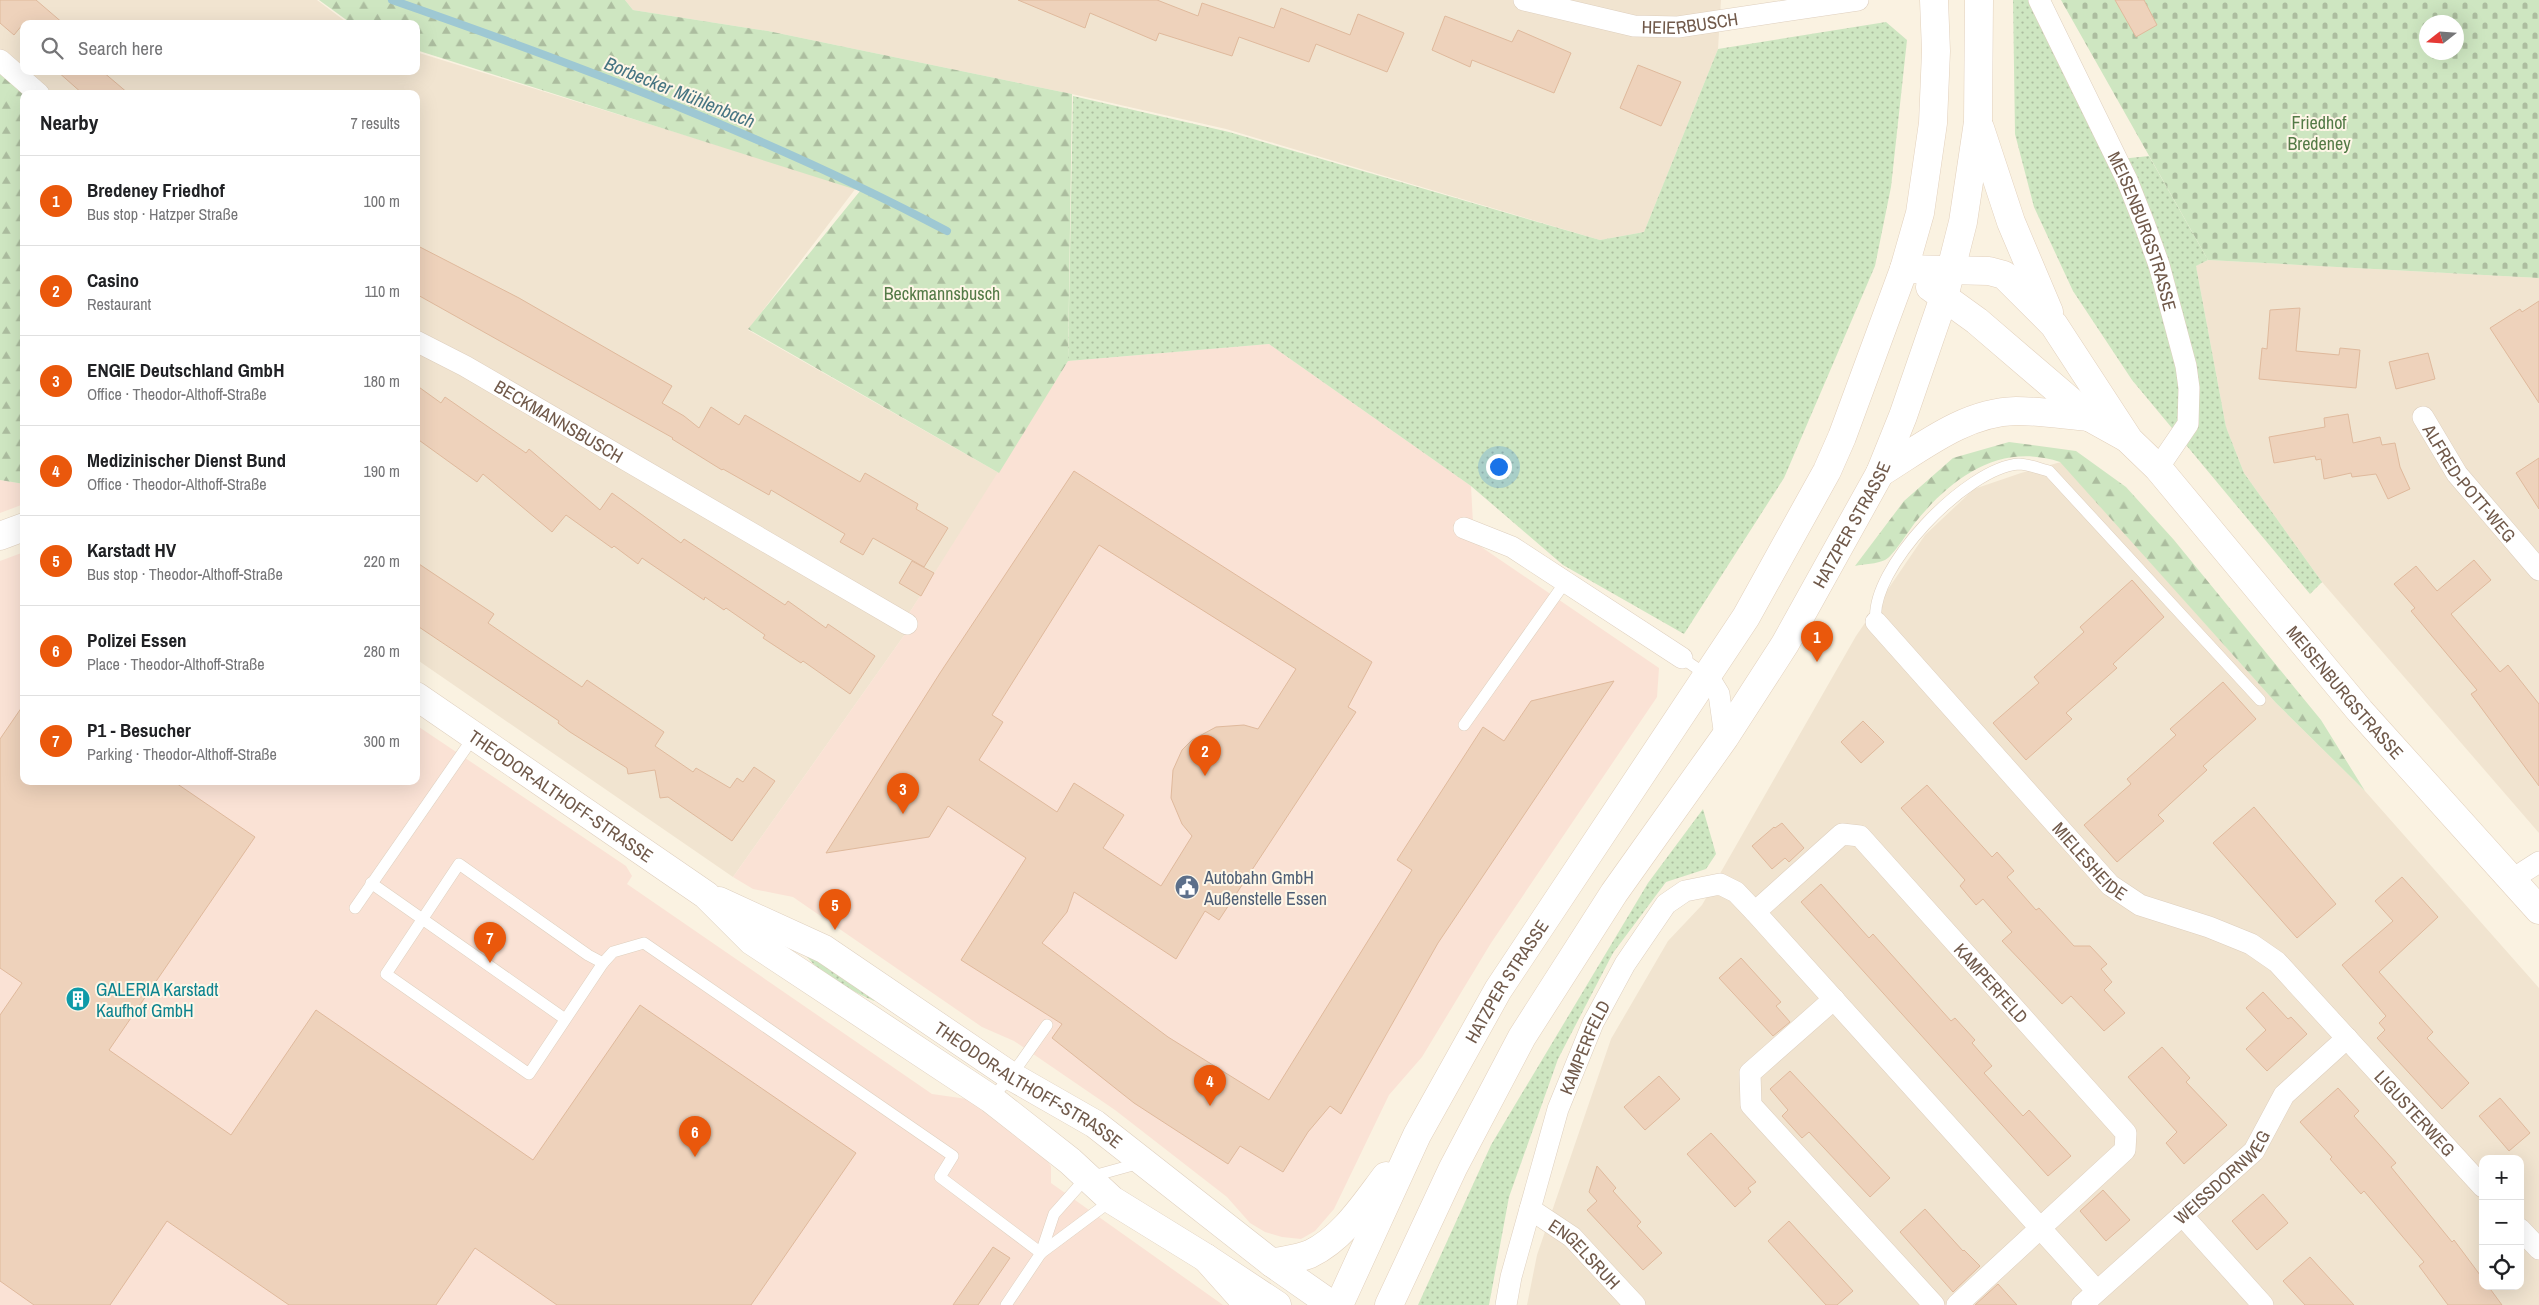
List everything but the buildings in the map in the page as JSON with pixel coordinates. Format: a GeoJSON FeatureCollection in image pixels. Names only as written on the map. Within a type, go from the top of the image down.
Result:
{"type":"FeatureCollection","features":[{"type":"Feature","properties":{"kind":"main road"},"geometry":{"type":"LineString","coordinates":[[1904,269],[1920,213],[1933,123],[1936,51],[1934,0]]}},
{"type":"Feature","properties":{"kind":"main road"},"geometry":{"type":"LineString","coordinates":[[1944,297],[1963,222],[1978,122],[1979,0]]}},
{"type":"Feature","properties":{"kind":"main road"},"geometry":{"type":"LineString","coordinates":[[1978,122],[2011,222],[2054,325]]}},
{"type":"Feature","properties":{"kind":"main road","name":"MEISENBURGSTRASSE"},"geometry":{"type":"LineString","coordinates":[[1904,269],[1989,270],[2004,275],[2054,325],[2129,440],[2158,468],[2360,711],[2539,910]]}},
{"type":"Feature","properties":{"kind":"main road","name":"MEISENBURGSTRASSE"},"geometry":{"type":"LineString","coordinates":[[1904,269],[1977,321],[2089,417],[2129,440]]}},
{"type":"Feature","properties":{"kind":"main road","name":"HATZPER STRASSE"},"geometry":{"type":"LineString","coordinates":[[1339,1305],[1417,1135],[1500,986],[1746,617],[1827,471],[1842,437],[1904,269]]}},
{"type":"Feature","properties":{"kind":"main road","name":"HATZPER STRASSE"},"geometry":{"type":"LineString","coordinates":[[1389,1305],[1453,1168],[1522,1036],[1614,893],[1725,737],[1785,644],[1880,473],[1903,416],[1944,297]]}},
{"type":"Feature","properties":{"kind":"main road"},"geometry":{"type":"LineString","coordinates":[[1880,473],[1957,426],[1986,415],[2015,411],[2089,417]]}},
{"type":"Feature","properties":{"kind":"main road"},"geometry":{"type":"LineString","coordinates":[[0,536],[20,528]]}},
{"type":"Feature","properties":{"kind":"main road","name":"THEODOR-ALTHOFF-STRASSE"},"geometry":{"type":"LineString","coordinates":[[420,699],[706,895],[824,950],[1011,1076],[1095,1124],[1272,1263],[1332,1305]]}},
{"type":"Feature","properties":{"kind":"main road","name":"THEODOR-ALTHOFF-STRASSE"},"geometry":{"type":"LineString","coordinates":[[706,895],[752,941],[991,1100],[1070,1161],[1086,1178],[1112,1200],[1206,1258],[1277,1305]]}},
{"type":"Feature","properties":{"kind":"main road"},"geometry":{"type":"LineString","coordinates":[[1272,1263],[1308,1255],[1331,1242],[1362,1208],[1417,1135]]}},
{"type":"Feature","properties":{"kind":"main road"},"geometry":{"type":"LineString","coordinates":[[1206,1258],[1248,1305]]}},
{"type":"Feature","properties":{"kind":"street","name":"HEIERBUSCH"},"geometry":{"type":"LineString","coordinates":[[1524,0],[1598,9],[1634,26],[1678,27],[1858,0]]}},
{"type":"Feature","properties":{"kind":"street","name":"MEISENBURGSTRASSE"},"geometry":{"type":"LineString","coordinates":[[2039,0],[2127,180],[2159,265],[2186,366],[2189,397],[2188,424],[2158,468]]}},
{"type":"Feature","properties":{"kind":"street"},"geometry":{"type":"LineString","coordinates":[[0,60],[34,90]]}},
{"type":"Feature","properties":{"kind":"street","name":"BECKMANNSBUSCH"},"geometry":{"type":"LineString","coordinates":[[420,343],[466,366],[907,624]]}},
{"type":"Feature","properties":{"kind":"street","name":"ALFRED-POTT-WEG"},"geometry":{"type":"LineString","coordinates":[[2423,417],[2457,474],[2539,570]]}},
{"type":"Feature","properties":{"kind":"street"},"geometry":{"type":"LineString","coordinates":[[1464,528],[1512,547],[1682,658]]}},
{"type":"Feature","properties":{"kind":"street","name":"MIELESHEIDE"},"geometry":{"type":"LineString","coordinates":[[1876,622],[2110,885],[2140,904],[2209,927],[2251,944],[2277,962],[2347,1038]]}},
{"type":"Feature","properties":{"kind":"street"},"geometry":{"type":"LineString","coordinates":[[1708,676],[1718,694],[1725,737]]}},
{"type":"Feature","properties":{"kind":"street","name":"KAMPERFELD"},"geometry":{"type":"LineString","coordinates":[[1755,912],[1842,834],[1860,836],[2126,1133],[2125,1150],[1957,1305]]}},
{"type":"Feature","properties":{"kind":"street"},"geometry":{"type":"LineString","coordinates":[[2511,880],[2539,862]]}},
{"type":"Feature","properties":{"kind":"street","name":"KAMPERFELD"},"geometry":{"type":"LineString","coordinates":[[1506,1305],[1511,1277],[1558,1109],[1593,1023],[1626,964],[1666,904],[1685,891],[1720,884],[1736,892],[1755,912],[2041,1228],[2089,1298]]}},
{"type":"Feature","properties":{"kind":"street"},"geometry":{"type":"LineString","coordinates":[[1834,998],[1750,1074],[1751,1105],[1934,1305]]}},
{"type":"Feature","properties":{"kind":"street","name":"LIGUSTERWEG"},"geometry":{"type":"LineString","coordinates":[[2347,1038],[2479,1184]]}},
{"type":"Feature","properties":{"kind":"street","name":"WEISSDORNWEG"},"geometry":{"type":"LineString","coordinates":[[2089,1298],[2254,1150],[2284,1095],[2347,1038]]}},
{"type":"Feature","properties":{"kind":"street","name":"ENGELSRUH"},"geometry":{"type":"LineString","coordinates":[[1530,1209],[1572,1237],[1635,1305]]}},
{"type":"Feature","properties":{"kind":"street"},"geometry":{"type":"LineString","coordinates":[[2182,1215],[2263,1305]]}},
{"type":"Feature","properties":{"kind":"street"},"geometry":{"type":"LineString","coordinates":[[2524,1233],[2539,1249]]}},
{"type":"Feature","properties":{"kind":"lane"},"geometry":{"type":"LineString","coordinates":[[1876,622],[1874,610],[1881,591],[1912,538],[1951,498],[1988,474],[2020,464],[2049,471],[2260,700]]}},
{"type":"Feature","properties":{"kind":"lane"},"geometry":{"type":"LineString","coordinates":[[1464,725],[1566,581]]}},
{"type":"Feature","properties":{"kind":"lane"},"geometry":{"type":"LineString","coordinates":[[1682,658],[1708,676]]}},
{"type":"Feature","properties":{"kind":"lane"},"geometry":{"type":"LineString","coordinates":[[355,908],[475,736]]}},
{"type":"Feature","properties":{"kind":"lane"},"geometry":{"type":"LineString","coordinates":[[603,963],[588,955],[459,864],[386,974],[529,1074],[603,963],[613,952],[644,943],[953,1156],[940,1177],[1041,1254]]}},
{"type":"Feature","properties":{"kind":"lane"},"geometry":{"type":"LineString","coordinates":[[371,883],[565,1019]]}},
{"type":"Feature","properties":{"kind":"lane"},"geometry":{"type":"LineString","coordinates":[[991,1100],[1011,1076],[1047,1025]]}},
{"type":"Feature","properties":{"kind":"lane"},"geometry":{"type":"LineString","coordinates":[[1006,1305],[1041,1254],[1054,1214],[1086,1178],[1142,1162]]}},
{"type":"Feature","properties":{"kind":"lane"},"geometry":{"type":"LineString","coordinates":[[1041,1254],[1112,1200]]}},
{"type":"Feature","properties":{"kind":"shaded area"},"geometry":{"type":"Polygon","coordinates":[[[0,0],[317,0],[344,20],[20,20],[20,66],[0,49],[0,0]]]}},
{"type":"Feature","properties":{"kind":"shaded area"},"geometry":{"type":"Polygon","coordinates":[[[625,0],[1721,0],[1718,49],[1644,232],[1600,240],[1226,129],[1072,94],[768,31],[633,10],[625,0]]]}},
{"type":"Feature","properties":{"kind":"shaded area"},"geometry":{"type":"Polygon","coordinates":[[[420,53],[856,188],[748,330],[999,473],[908,615],[915,620],[733,877],[420,662],[420,90],[48,90],[32,75],[420,75],[420,53]]]}},
{"type":"Feature","properties":{"kind":"shaded area"},"geometry":{"type":"Polygon","coordinates":[[[2208,260],[2539,278],[2539,833],[2322,582],[2244,473],[2226,427],[2196,266],[2208,260]]]}},
{"type":"Feature","properties":{"kind":"shaded area"},"geometry":{"type":"Polygon","coordinates":[[[1269,344],[1471,486],[1474,542],[1659,668],[1657,697],[1491,943],[1422,1057],[1389,1095],[1334,1209],[1315,1231],[1301,1239],[1282,1237],[1265,1232],[1250,1223],[1227,1197],[1115,1110],[1014,1041],[982,1027],[793,897],[753,889],[733,877],[915,620],[908,615],[1068,361],[1269,344]]]}},
{"type":"Feature","properties":{"kind":"shaded area"},"geometry":{"type":"Polygon","coordinates":[[[2061,462],[2276,703],[2365,791],[2539,988],[2539,1305],[1527,1305],[1537,1255],[1611,1039],[1668,941],[1702,905],[1856,636],[1925,535],[1974,489],[2061,462]]]}},
{"type":"Feature","properties":{"kind":"shaded area"},"geometry":{"type":"Polygon","coordinates":[[[0,480],[20,483],[20,506],[0,513],[0,480]]]}},
{"type":"Feature","properties":{"kind":"shaded area"},"geometry":{"type":"Polygon","coordinates":[[[20,554],[20,785],[420,785],[420,728],[626,866],[632,876],[627,884],[932,1094],[967,1099],[1040,1153],[1051,1166],[1051,1183],[1223,1305],[0,1305],[0,561],[20,554]]]}},
{"type":"Feature","properties":{"kind":"green space","name":"Beckmannsbusch"},"geometry":{"type":"Polygon","coordinates":[[[319,0],[625,0],[633,10],[768,31],[1072,94],[1068,361],[999,473],[748,329],[860,191],[420,51],[420,20],[346,20],[319,0]]]}},
{"type":"Feature","properties":{"kind":"green space"},"geometry":{"type":"Polygon","coordinates":[[[2013,0],[2032,0],[2111,160],[2149,156],[2208,260],[2196,266],[2226,427],[2244,473],[2322,582],[2310,594],[2132,380],[2073,291],[2034,207],[2015,134],[2013,0]]]}},
{"type":"Feature","properties":{"kind":"green space","name":"Friedhof Bredeney"},"geometry":{"type":"Polygon","coordinates":[[[2061,0],[2539,0],[2539,278],[2208,260],[2061,0]]]}},
{"type":"Feature","properties":{"kind":"green space"},"geometry":{"type":"Polygon","coordinates":[[[1886,22],[1907,40],[1891,187],[1875,266],[1784,478],[1684,634],[1563,565],[1471,486],[1269,344],[1068,361],[1073,96],[1229,132],[1600,240],[1644,232],[1718,49],[1886,22]]]}},
{"type":"Feature","properties":{"kind":"green space"},"geometry":{"type":"Polygon","coordinates":[[[0,74],[20,91],[20,483],[0,480],[0,74]]]}},
{"type":"Feature","properties":{"kind":"green space"},"geometry":{"type":"Polygon","coordinates":[[[2009,442],[2076,451],[2126,487],[2174,540],[2321,720],[2365,791],[2276,703],[2060,462],[2038,457],[2017,457],[1997,461],[1978,468],[1960,479],[1928,507],[1888,558],[1878,562],[1855,566],[1904,501],[1953,458],[2009,442]]]}},
{"type":"Feature","properties":{"kind":"green space"},"geometry":{"type":"Polygon","coordinates":[[[1703,809],[1716,854],[1706,869],[1666,882],[1613,953],[1558,1059],[1509,1197],[1489,1305],[1418,1305],[1491,1145],[1648,883],[1703,809]]]}},
{"type":"Feature","properties":{"kind":"green space"},"geometry":{"type":"Polygon","coordinates":[[[805,954],[877,997],[874,1001],[836,982],[819,969],[805,954]]]}},
{"type":"Feature","properties":{"kind":"waterway","name":"Borbecker Mühlenbach"},"geometry":{"type":"LineString","coordinates":[[392,0],[604,77],[674,105],[812,165],[947,231]]}},
{"type":"Feature","properties":{"kind":"place","name":"Bredeney Friedhof"},"geometry":{"type":"Point","coordinates":[1817,662]}},
{"type":"Feature","properties":{"kind":"place","name":"Casino"},"geometry":{"type":"Point","coordinates":[1205,776]}},
{"type":"Feature","properties":{"kind":"place","name":"ENGIE Deutschland GmbH"},"geometry":{"type":"Point","coordinates":[903,814]}},
{"type":"Feature","properties":{"kind":"place","name":"Autobahn GmbH Außenstelle Essen"},"geometry":{"type":"Point","coordinates":[1187,887]}},
{"type":"Feature","properties":{"kind":"place","name":"Karstadt HV"},"geometry":{"type":"Point","coordinates":[835,930]}},
{"type":"Feature","properties":{"kind":"place","name":"P1 - Besucher"},"geometry":{"type":"Point","coordinates":[490,963]}},
{"type":"Feature","properties":{"kind":"place","name":"GALERIA Karstadt Kaufhof GmbH"},"geometry":{"type":"Point","coordinates":[78,999]}},
{"type":"Feature","properties":{"kind":"place","name":"Medizinischer Dienst Bund"},"geometry":{"type":"Point","coordinates":[1210,1106]}},
{"type":"Feature","properties":{"kind":"place","name":"Polizei Essen"},"geometry":{"type":"Point","coordinates":[695,1157]}}]}
